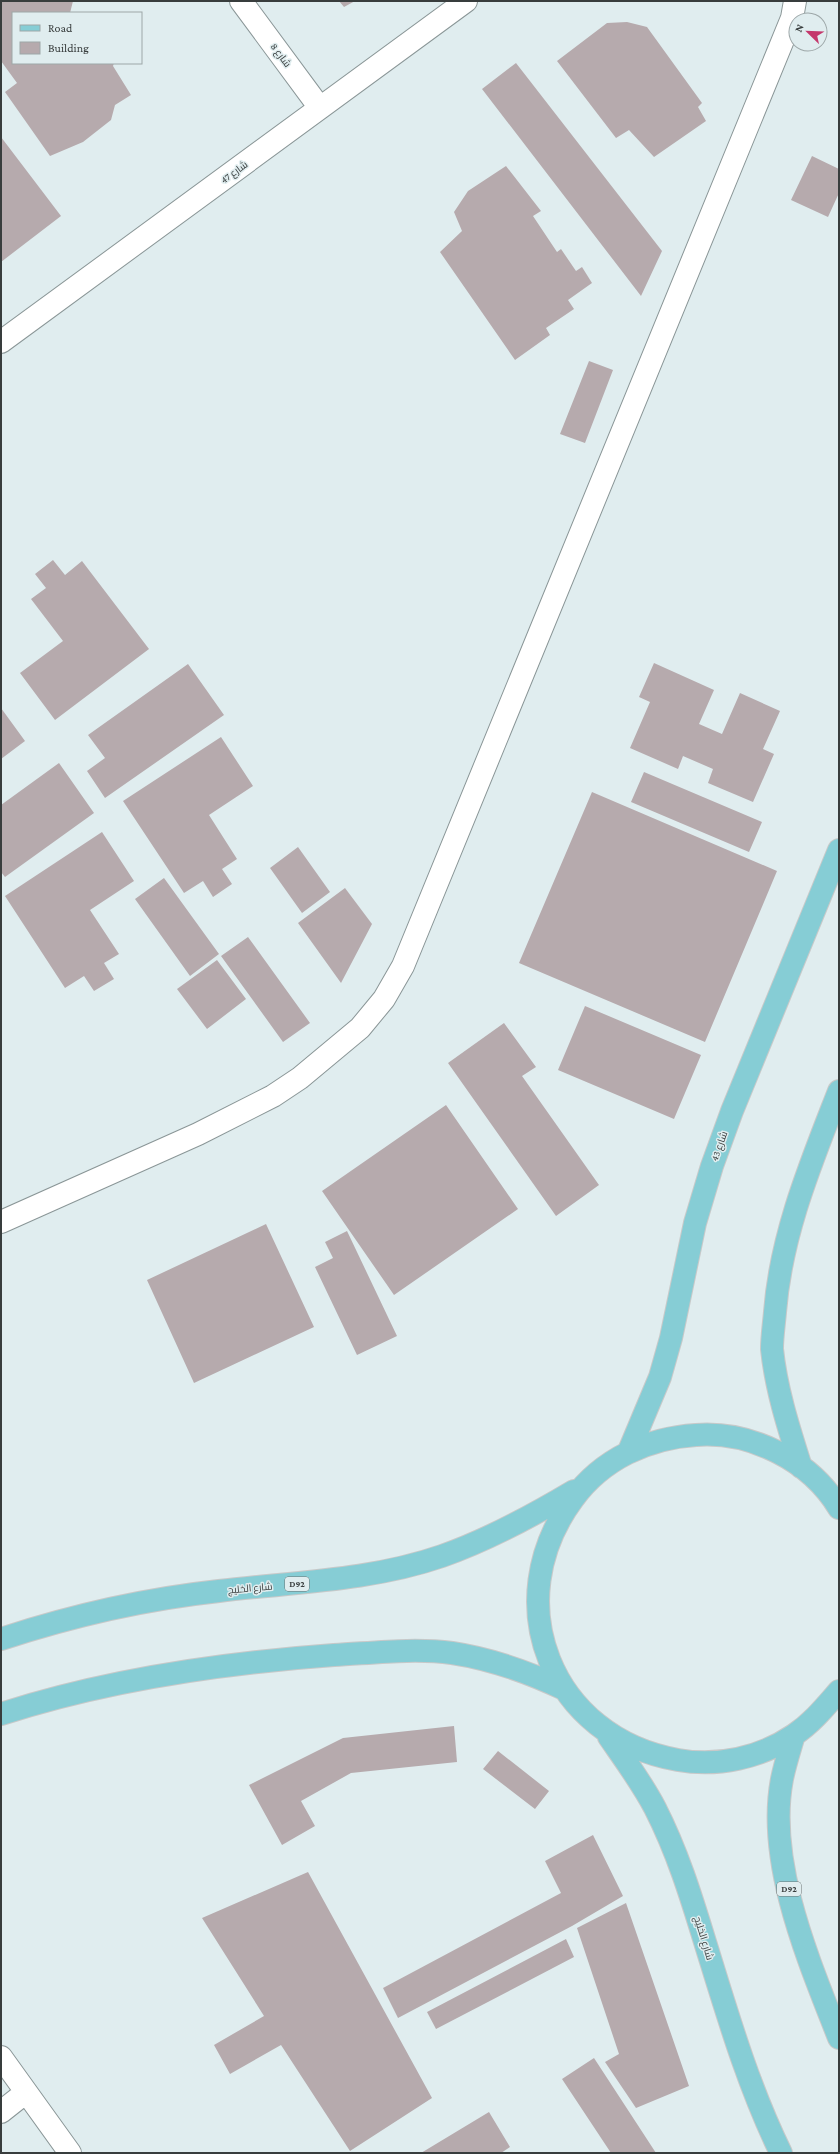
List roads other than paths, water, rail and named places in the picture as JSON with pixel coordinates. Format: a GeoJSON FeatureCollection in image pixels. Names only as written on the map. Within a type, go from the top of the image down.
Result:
{"type":"FeatureCollection","features":[{"type":"Feature","properties":{"kind":"main road","name":"شارع 43"},"geometry":{"type":"LineString","coordinates":[[629,1451],[646,1414],[660,1377],[671,1338],[695,1223],[712,1166],[732,1111],[839,850]]}},
{"type":"Feature","properties":{"kind":"main road"},"geometry":{"type":"LineString","coordinates":[[801,1467],[787,1424],[772,1348],[776,1296],[785,1244],[800,1192],[839,1091]]}},
{"type":"Feature","properties":{"kind":"main road"},"geometry":{"type":"LineString","coordinates":[[837,1503],[819,1482],[801,1467],[779,1453],[756,1442],[705,1434],[678,1436],[653,1441],[629,1451],[603,1467],[581,1488],[560,1517],[545,1550],[538,1585],[539,1622],[548,1657],[564,1689],[582,1713],[606,1733],[628,1745],[658,1757],[690,1762],[720,1763],[759,1754],[794,1735],[819,1715],[839,1691]]}},
{"type":"Feature","properties":{"kind":"main road","name":"شارع الخليج"},"geometry":{"type":"LineString","coordinates":[[1,1639],[47,1624],[149,1601],[219,1591],[289,1585],[364,1575],[406,1566],[442,1556],[478,1542],[520,1522],[581,1488]]}},
{"type":"Feature","properties":{"kind":"main road"},"geometry":{"type":"LineString","coordinates":[[1,1714],[155,1676],[226,1664],[380,1652],[451,1653],[490,1660],[528,1672],[564,1689]]}},
{"type":"Feature","properties":{"kind":"main road","name":"شارع الخليج"},"geometry":{"type":"LineString","coordinates":[[606,1733],[634,1773],[651,1802],[673,1848],[689,1888],[746,2069],[781,2153]]}},
{"type":"Feature","properties":{"kind":"main road","name":"D92"},"geometry":{"type":"LineString","coordinates":[[794,1735],[782,1779],[779,1820],[781,1853],[793,1908],[814,1973],[839,2038]]}},
{"type":"Feature","properties":{"kind":"street","name":"شارع 8"},"geometry":{"type":"LineString","coordinates":[[241,1],[320,108]]}},
{"type":"Feature","properties":{"kind":"street","name":"شارع 47"},"geometry":{"type":"LineString","coordinates":[[1,342],[466,1]]}},
{"type":"Feature","properties":{"kind":"street"},"geometry":{"type":"LineString","coordinates":[[1,1222],[198,1134],[273,1096],[300,1078],[354,1033],[384,999],[403,966],[792,18],[796,1]]}},
{"type":"Feature","properties":{"kind":"street"},"geometry":{"type":"LineString","coordinates":[[1,2057],[70,2153]]}},
{"type":"Feature","properties":{"kind":"street"},"geometry":{"type":"LineString","coordinates":[[1,2112],[25,2092]]}}]}
